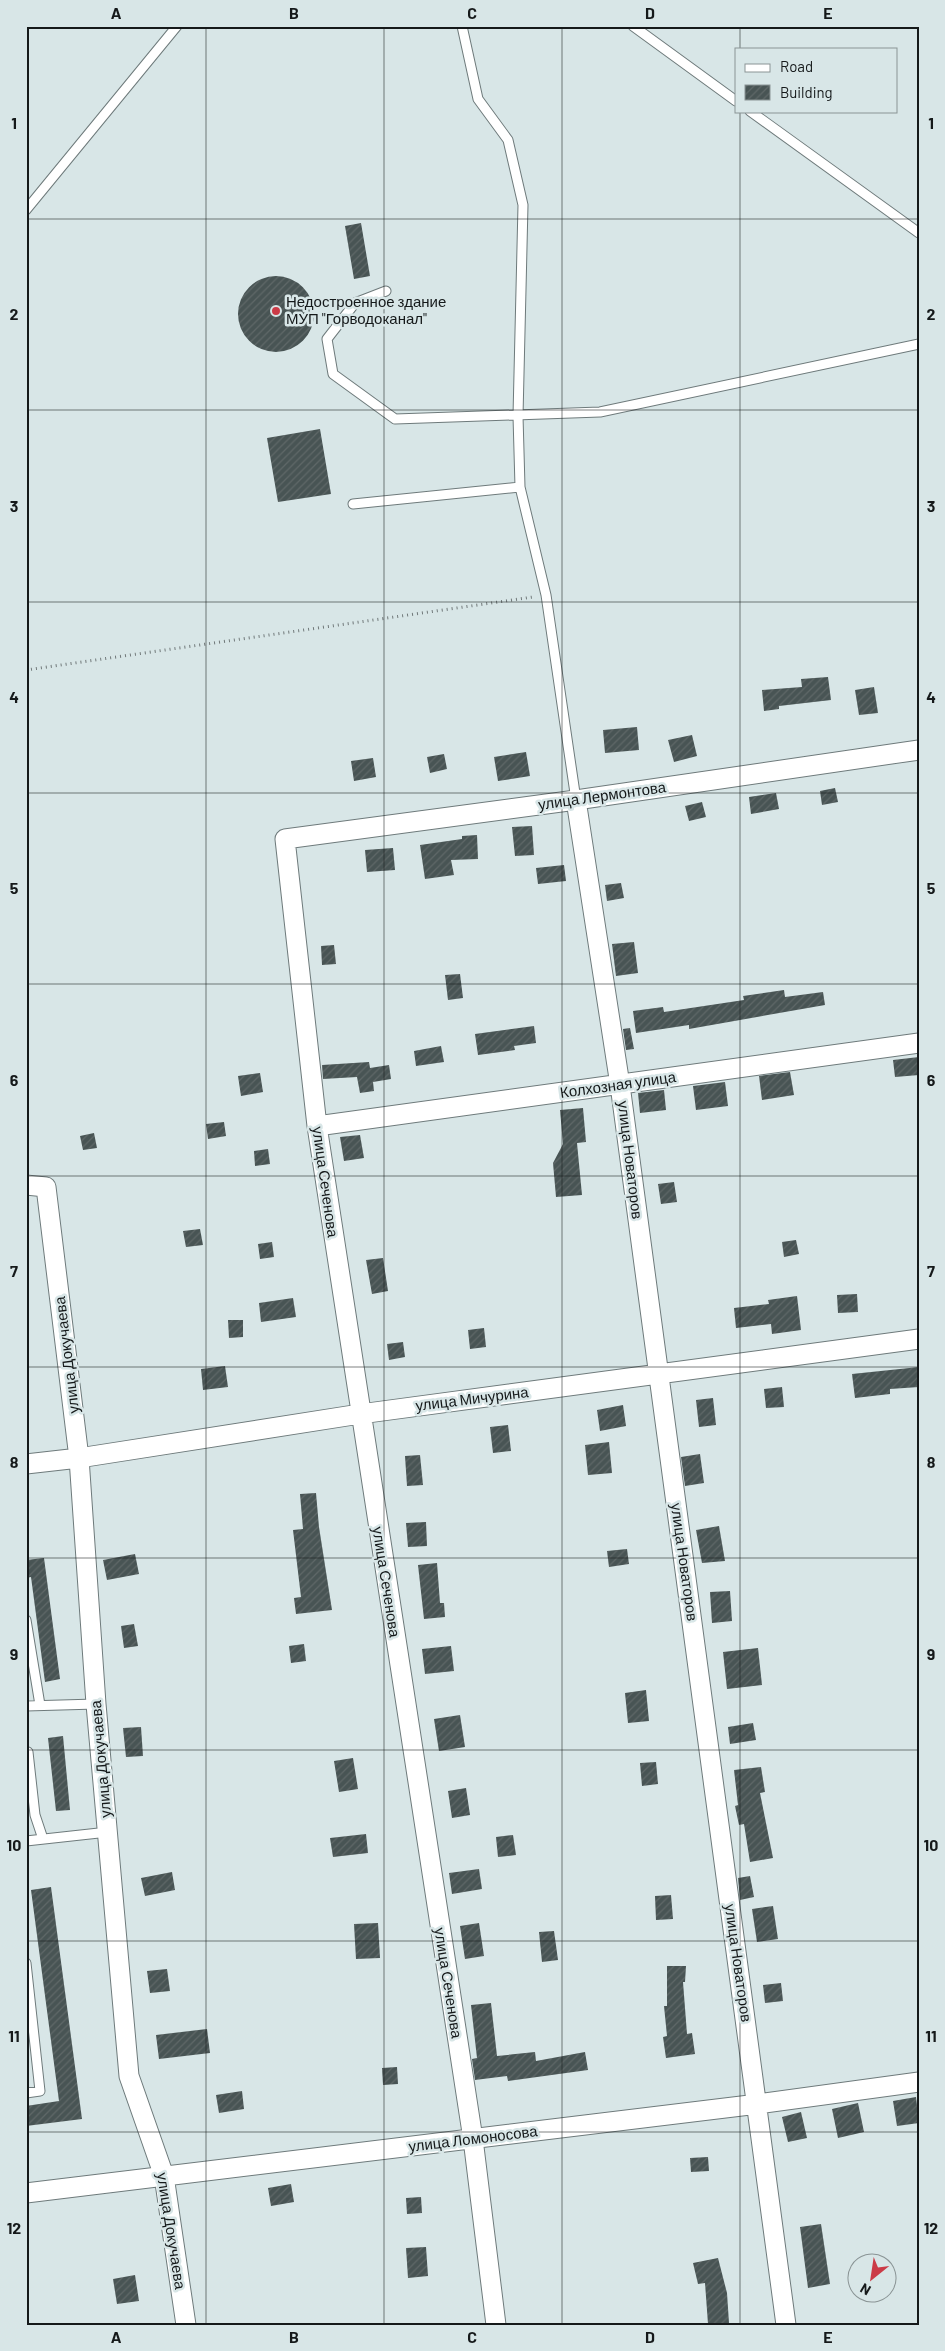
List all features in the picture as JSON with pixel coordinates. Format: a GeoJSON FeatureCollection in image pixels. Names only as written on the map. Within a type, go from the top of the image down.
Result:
{"type":"FeatureCollection","features":[{"type":"Feature","properties":{"kind":"street","name":"улица Лермонтова"},"geometry":{"type":"LineString","coordinates":[[285,839],[576,800],[919,750]]}},
{"type":"Feature","properties":{"kind":"street","name":"улица Новаторов"},"geometry":{"type":"LineString","coordinates":[[576,800],[620,1084],[758,2104],[786,2325]]}},
{"type":"Feature","properties":{"kind":"street","name":"улица Сеченова"},"geometry":{"type":"LineString","coordinates":[[285,839],[316,1126],[473,2139],[496,2325]]}},
{"type":"Feature","properties":{"kind":"street","name":"Колхозная улица"},"geometry":{"type":"LineString","coordinates":[[316,1126],[919,1043]]}},
{"type":"Feature","properties":{"kind":"street","name":"улица Докучаева"},"geometry":{"type":"LineString","coordinates":[[26,1185],[46,1187],[79,1458],[96,1704],[129,2076],[164,2176],[186,2325]]}},
{"type":"Feature","properties":{"kind":"street","name":"улица Мичурина"},"geometry":{"type":"LineString","coordinates":[[26,1464],[79,1458],[360,1414],[919,1339]]}},
{"type":"Feature","properties":{"kind":"street","name":"улица Ломоносова"},"geometry":{"type":"LineString","coordinates":[[26,2193],[758,2104],[919,2082]]}},
{"type":"Feature","properties":{"kind":"lane"},"geometry":{"type":"LineString","coordinates":[[26,210],[177,26]]}},
{"type":"Feature","properties":{"kind":"lane"},"geometry":{"type":"LineString","coordinates":[[462,26],[478,99],[508,140],[523,205],[518,416],[520,487],[546,595],[576,800]]}},
{"type":"Feature","properties":{"kind":"lane"},"geometry":{"type":"LineString","coordinates":[[633,26],[735,100]]}},
{"type":"Feature","properties":{"kind":"lane"},"geometry":{"type":"LineString","coordinates":[[751,112],[919,233]]}},
{"type":"Feature","properties":{"kind":"lane"},"geometry":{"type":"LineString","coordinates":[[386,291],[355,303],[328,339],[333,374],[395,419],[600,412],[919,344]]}},
{"type":"Feature","properties":{"kind":"lane"},"geometry":{"type":"LineString","coordinates":[[353,504],[520,487]]}},
{"type":"Feature","properties":{"kind":"lane"},"geometry":{"type":"LineString","coordinates":[[26,1620],[40,1705]]}},
{"type":"Feature","properties":{"kind":"lane"},"geometry":{"type":"LineString","coordinates":[[26,1706],[96,1704]]}},
{"type":"Feature","properties":{"kind":"lane"},"geometry":{"type":"LineString","coordinates":[[28,1752],[35,1815],[43,1839]]}},
{"type":"Feature","properties":{"kind":"lane"},"geometry":{"type":"LineString","coordinates":[[26,1841],[108,1832]]}},
{"type":"Feature","properties":{"kind":"lane"},"geometry":{"type":"LineString","coordinates":[[26,1963],[40,2091],[26,2092]]}},
{"type":"Feature","properties":{"kind":"path"},"geometry":{"type":"LineString","coordinates":[[26,670],[546,595]]}},
{"type":"Feature","properties":{"kind":"building","name":"Недостроенное здание МУП \"Горводоканал\""},"geometry":{"type":"Polygon","coordinates":[[[361,223],[370,276],[354,279],[345,226],[361,223]]]}},
{"type":"Feature","properties":{"kind":"building","name":"Недостроенное здание МУП \"Горводоканал\""},"geometry":{"type":"Polygon","coordinates":[[[276,276],[290,279],[303,287],[311,300],[314,314],[311,328],[303,341],[290,349],[276,352],[262,349],[249,341],[241,328],[238,314],[241,300],[249,287],[262,279],[276,276]]]}},
{"type":"Feature","properties":{"kind":"building"},"geometry":{"type":"Polygon","coordinates":[[[320,429],[331,494],[278,502],[267,438],[320,429]]]}},
{"type":"Feature","properties":{"kind":"building"},"geometry":{"type":"Polygon","coordinates":[[[828,677],[831,700],[779,706],[779,709],[764,711],[762,690],[802,687],[801,679],[828,677]]]}},
{"type":"Feature","properties":{"kind":"building"},"geometry":{"type":"Polygon","coordinates":[[[874,687],[878,713],[859,715],[855,690],[874,687]]]}},
{"type":"Feature","properties":{"kind":"building"},"geometry":{"type":"Polygon","coordinates":[[[637,727],[639,750],[605,753],[603,730],[637,727]]]}},
{"type":"Feature","properties":{"kind":"building"},"geometry":{"type":"Polygon","coordinates":[[[692,735],[697,756],[674,762],[668,740],[692,735]]]}},
{"type":"Feature","properties":{"kind":"building"},"geometry":{"type":"Polygon","coordinates":[[[526,752],[530,776],[498,781],[494,757],[526,752]]]}},
{"type":"Feature","properties":{"kind":"building"},"geometry":{"type":"Polygon","coordinates":[[[444,754],[447,769],[430,773],[427,757],[444,754]]]}},
{"type":"Feature","properties":{"kind":"building"},"geometry":{"type":"Polygon","coordinates":[[[373,758],[376,777],[354,781],[351,761],[373,758]]]}},
{"type":"Feature","properties":{"kind":"building"},"geometry":{"type":"Polygon","coordinates":[[[835,788],[838,802],[822,805],[820,791],[835,788]]]}},
{"type":"Feature","properties":{"kind":"building"},"geometry":{"type":"Polygon","coordinates":[[[776,793],[779,809],[751,814],[749,797],[776,793]]]}},
{"type":"Feature","properties":{"kind":"building"},"geometry":{"type":"Polygon","coordinates":[[[702,802],[706,817],[689,821],[685,806],[702,802]]]}},
{"type":"Feature","properties":{"kind":"building"},"geometry":{"type":"Polygon","coordinates":[[[532,826],[534,855],[515,856],[512,827],[532,826]]]}},
{"type":"Feature","properties":{"kind":"building"},"geometry":{"type":"Polygon","coordinates":[[[477,835],[478,859],[451,860],[454,875],[425,879],[420,845],[462,839],[462,836],[477,835]]]}},
{"type":"Feature","properties":{"kind":"building"},"geometry":{"type":"Polygon","coordinates":[[[393,848],[395,870],[367,872],[365,850],[393,848]]]}},
{"type":"Feature","properties":{"kind":"building"},"geometry":{"type":"Polygon","coordinates":[[[564,865],[566,881],[538,884],[536,868],[564,865]]]}},
{"type":"Feature","properties":{"kind":"building"},"geometry":{"type":"Polygon","coordinates":[[[621,883],[624,898],[607,901],[605,885],[621,883]]]}},
{"type":"Feature","properties":{"kind":"building"},"geometry":{"type":"Polygon","coordinates":[[[634,942],[638,973],[616,976],[612,944],[634,942]]]}},
{"type":"Feature","properties":{"kind":"building"},"geometry":{"type":"Polygon","coordinates":[[[334,945],[336,964],[322,965],[321,946],[334,945]]]}},
{"type":"Feature","properties":{"kind":"building"},"geometry":{"type":"Polygon","coordinates":[[[460,974],[463,998],[448,1000],[445,975],[460,974]]]}},
{"type":"Feature","properties":{"kind":"building"},"geometry":{"type":"Polygon","coordinates":[[[784,990],[785,997],[823,992],[825,1005],[689,1029],[689,1025],[636,1033],[633,1011],[663,1007],[664,1012],[744,1000],[743,996],[784,990]]]}},
{"type":"Feature","properties":{"kind":"building"},"geometry":{"type":"Polygon","coordinates":[[[534,1026],[536,1043],[514,1046],[515,1050],[478,1055],[475,1034],[534,1026]]]}},
{"type":"Feature","properties":{"kind":"building"},"geometry":{"type":"Polygon","coordinates":[[[630,1028],[634,1049],[626,1050],[623,1029],[630,1028]]]}},
{"type":"Feature","properties":{"kind":"building"},"geometry":{"type":"Polygon","coordinates":[[[441,1046],[444,1062],[416,1066],[414,1051],[441,1046]]]}},
{"type":"Feature","properties":{"kind":"building"},"geometry":{"type":"Polygon","coordinates":[[[919,1057],[919,1075],[895,1077],[893,1060],[919,1057]]]}},
{"type":"Feature","properties":{"kind":"building"},"geometry":{"type":"Polygon","coordinates":[[[369,1062],[370,1068],[389,1065],[391,1079],[373,1082],[374,1091],[360,1093],[357,1077],[323,1079],[322,1065],[369,1062]]]}},
{"type":"Feature","properties":{"kind":"building"},"geometry":{"type":"Polygon","coordinates":[[[790,1072],[794,1095],[762,1100],[759,1076],[790,1072]]]}},
{"type":"Feature","properties":{"kind":"building"},"geometry":{"type":"Polygon","coordinates":[[[260,1073],[263,1092],[241,1096],[238,1076],[260,1073]]]}},
{"type":"Feature","properties":{"kind":"building"},"geometry":{"type":"Polygon","coordinates":[[[725,1082],[728,1106],[696,1110],[693,1086],[725,1082]]]}},
{"type":"Feature","properties":{"kind":"building"},"geometry":{"type":"Polygon","coordinates":[[[664,1090],[666,1110],[640,1113],[638,1093],[664,1090]]]}},
{"type":"Feature","properties":{"kind":"building"},"geometry":{"type":"Polygon","coordinates":[[[583,1108],[586,1142],[577,1143],[582,1195],[556,1197],[553,1163],[563,1144],[560,1110],[583,1108]]]}},
{"type":"Feature","properties":{"kind":"building"},"geometry":{"type":"Polygon","coordinates":[[[224,1122],[226,1136],[208,1139],[206,1124],[224,1122]]]}},
{"type":"Feature","properties":{"kind":"building"},"geometry":{"type":"Polygon","coordinates":[[[94,1133],[97,1148],[83,1150],[80,1136],[94,1133]]]}},
{"type":"Feature","properties":{"kind":"building"},"geometry":{"type":"Polygon","coordinates":[[[360,1135],[364,1158],[344,1161],[340,1137],[360,1135]]]}},
{"type":"Feature","properties":{"kind":"building"},"geometry":{"type":"Polygon","coordinates":[[[268,1149],[270,1164],[255,1166],[254,1151],[268,1149]]]}},
{"type":"Feature","properties":{"kind":"building"},"geometry":{"type":"Polygon","coordinates":[[[674,1182],[677,1202],[661,1204],[658,1184],[674,1182]]]}},
{"type":"Feature","properties":{"kind":"building"},"geometry":{"type":"Polygon","coordinates":[[[200,1229],[203,1245],[186,1247],[183,1231],[200,1229]]]}},
{"type":"Feature","properties":{"kind":"building"},"geometry":{"type":"Polygon","coordinates":[[[796,1240],[799,1254],[784,1257],[782,1242],[796,1240]]]}},
{"type":"Feature","properties":{"kind":"building"},"geometry":{"type":"Polygon","coordinates":[[[272,1242],[274,1257],[260,1259],[258,1244],[272,1242]]]}},
{"type":"Feature","properties":{"kind":"building"},"geometry":{"type":"Polygon","coordinates":[[[383,1258],[388,1291],[372,1294],[366,1260],[383,1258]]]}},
{"type":"Feature","properties":{"kind":"building"},"geometry":{"type":"Polygon","coordinates":[[[857,1294],[858,1312],[838,1313],[837,1295],[857,1294]]]}},
{"type":"Feature","properties":{"kind":"building"},"geometry":{"type":"Polygon","coordinates":[[[797,1296],[801,1330],[772,1334],[771,1324],[736,1328],[734,1308],[769,1304],[768,1300],[797,1296]]]}},
{"type":"Feature","properties":{"kind":"building"},"geometry":{"type":"Polygon","coordinates":[[[293,1298],[296,1317],[261,1322],[259,1303],[293,1298]]]}},
{"type":"Feature","properties":{"kind":"building"},"geometry":{"type":"Polygon","coordinates":[[[228,1320],[243,1320],[243,1337],[229,1338],[228,1320]]]}},
{"type":"Feature","properties":{"kind":"building"},"geometry":{"type":"Polygon","coordinates":[[[484,1328],[486,1347],[470,1349],[468,1330],[484,1328]]]}},
{"type":"Feature","properties":{"kind":"building"},"geometry":{"type":"Polygon","coordinates":[[[403,1342],[405,1357],[389,1360],[387,1344],[403,1342]]]}},
{"type":"Feature","properties":{"kind":"building"},"geometry":{"type":"Polygon","coordinates":[[[225,1366],[228,1387],[203,1390],[201,1369],[225,1366]]]}},
{"type":"Feature","properties":{"kind":"building"},"geometry":{"type":"Polygon","coordinates":[[[919,1367],[919,1387],[890,1389],[890,1394],[855,1398],[852,1374],[919,1367]]]}},
{"type":"Feature","properties":{"kind":"building"},"geometry":{"type":"Polygon","coordinates":[[[782,1387],[784,1407],[766,1408],[764,1389],[782,1387]]]}},
{"type":"Feature","properties":{"kind":"building"},"geometry":{"type":"Polygon","coordinates":[[[713,1398],[716,1425],[699,1427],[696,1400],[713,1398]]]}},
{"type":"Feature","properties":{"kind":"building"},"geometry":{"type":"Polygon","coordinates":[[[623,1405],[626,1426],[600,1431],[597,1410],[623,1405]]]}},
{"type":"Feature","properties":{"kind":"building"},"geometry":{"type":"Polygon","coordinates":[[[508,1425],[511,1451],[493,1453],[490,1427],[508,1425]]]}},
{"type":"Feature","properties":{"kind":"building"},"geometry":{"type":"Polygon","coordinates":[[[609,1442],[612,1473],[588,1475],[585,1445],[609,1442]]]}},
{"type":"Feature","properties":{"kind":"building"},"geometry":{"type":"Polygon","coordinates":[[[700,1454],[704,1483],[685,1486],[681,1457],[700,1454]]]}},
{"type":"Feature","properties":{"kind":"building"},"geometry":{"type":"Polygon","coordinates":[[[420,1455],[423,1485],[407,1486],[405,1456],[420,1455]]]}},
{"type":"Feature","properties":{"kind":"building"},"geometry":{"type":"Polygon","coordinates":[[[316,1493],[319,1527],[332,1610],[296,1614],[294,1598],[301,1597],[293,1530],[303,1529],[300,1494],[316,1493]]]}},
{"type":"Feature","properties":{"kind":"building"},"geometry":{"type":"Polygon","coordinates":[[[426,1522],[427,1546],[408,1547],[406,1523],[426,1522]]]}},
{"type":"Feature","properties":{"kind":"building"},"geometry":{"type":"Polygon","coordinates":[[[719,1526],[725,1561],[702,1563],[696,1530],[719,1526]]]}},
{"type":"Feature","properties":{"kind":"building"},"geometry":{"type":"Polygon","coordinates":[[[627,1549],[629,1564],[609,1567],[607,1551],[627,1549]]]}},
{"type":"Feature","properties":{"kind":"building"},"geometry":{"type":"Polygon","coordinates":[[[135,1554],[139,1574],[107,1580],[103,1560],[135,1554]]]}},
{"type":"Feature","properties":{"kind":"building"},"geometry":{"type":"Polygon","coordinates":[[[44,1558],[60,1679],[45,1682],[31,1577],[26,1578],[26,1560],[44,1558]]]}},
{"type":"Feature","properties":{"kind":"building"},"geometry":{"type":"Polygon","coordinates":[[[437,1563],[440,1603],[444,1603],[445,1617],[424,1619],[418,1565],[437,1563]]]}},
{"type":"Feature","properties":{"kind":"building"},"geometry":{"type":"Polygon","coordinates":[[[730,1591],[732,1621],[712,1623],[710,1592],[730,1591]]]}},
{"type":"Feature","properties":{"kind":"building"},"geometry":{"type":"Polygon","coordinates":[[[134,1624],[138,1646],[124,1648],[121,1626],[134,1624]]]}},
{"type":"Feature","properties":{"kind":"building"},"geometry":{"type":"Polygon","coordinates":[[[304,1644],[306,1661],[291,1663],[289,1646],[304,1644]]]}},
{"type":"Feature","properties":{"kind":"building"},"geometry":{"type":"Polygon","coordinates":[[[451,1646],[454,1671],[425,1674],[422,1649],[451,1646]]]}},
{"type":"Feature","properties":{"kind":"building"},"geometry":{"type":"Polygon","coordinates":[[[758,1648],[762,1685],[727,1689],[723,1652],[758,1648]]]}},
{"type":"Feature","properties":{"kind":"building"},"geometry":{"type":"Polygon","coordinates":[[[646,1690],[649,1721],[628,1723],[625,1693],[646,1690]]]}},
{"type":"Feature","properties":{"kind":"building"},"geometry":{"type":"Polygon","coordinates":[[[460,1715],[465,1747],[439,1751],[434,1719],[460,1715]]]}},
{"type":"Feature","properties":{"kind":"building"},"geometry":{"type":"Polygon","coordinates":[[[753,1723],[756,1740],[730,1744],[728,1727],[753,1723]]]}},
{"type":"Feature","properties":{"kind":"building"},"geometry":{"type":"Polygon","coordinates":[[[141,1727],[143,1756],[126,1757],[123,1728],[141,1727]]]}},
{"type":"Feature","properties":{"kind":"building"},"geometry":{"type":"Polygon","coordinates":[[[63,1736],[70,1810],[56,1811],[48,1738],[63,1736]]]}},
{"type":"Feature","properties":{"kind":"building"},"geometry":{"type":"Polygon","coordinates":[[[353,1758],[358,1789],[339,1792],[334,1761],[353,1758]]]}},
{"type":"Feature","properties":{"kind":"building"},"geometry":{"type":"Polygon","coordinates":[[[656,1762],[658,1784],[642,1786],[640,1763],[656,1762]]]}},
{"type":"Feature","properties":{"kind":"building"},"geometry":{"type":"Polygon","coordinates":[[[761,1767],[765,1792],[760,1793],[773,1858],[750,1862],[744,1824],[739,1825],[735,1806],[738,1805],[734,1770],[761,1767]]]}},
{"type":"Feature","properties":{"kind":"building"},"geometry":{"type":"Polygon","coordinates":[[[466,1788],[470,1815],[452,1818],[448,1791],[466,1788]]]}},
{"type":"Feature","properties":{"kind":"building"},"geometry":{"type":"Polygon","coordinates":[[[366,1834],[368,1853],[333,1857],[330,1838],[366,1834]]]}},
{"type":"Feature","properties":{"kind":"building"},"geometry":{"type":"Polygon","coordinates":[[[513,1835],[516,1855],[498,1857],[496,1837],[513,1835]]]}},
{"type":"Feature","properties":{"kind":"building"},"geometry":{"type":"Polygon","coordinates":[[[479,1869],[482,1889],[452,1894],[449,1873],[479,1869]]]}},
{"type":"Feature","properties":{"kind":"building"},"geometry":{"type":"Polygon","coordinates":[[[172,1872],[175,1890],[145,1896],[141,1878],[172,1872]]]}},
{"type":"Feature","properties":{"kind":"building"},"geometry":{"type":"Polygon","coordinates":[[[750,1876],[754,1897],[740,1900],[738,1878],[750,1876]]]}},
{"type":"Feature","properties":{"kind":"building"},"geometry":{"type":"Polygon","coordinates":[[[51,1887],[82,2119],[26,2126],[26,2106],[59,2101],[31,1890],[51,1887]]]}},
{"type":"Feature","properties":{"kind":"building"},"geometry":{"type":"Polygon","coordinates":[[[671,1895],[673,1919],[656,1920],[655,1896],[671,1895]]]}},
{"type":"Feature","properties":{"kind":"building"},"geometry":{"type":"Polygon","coordinates":[[[773,1906],[778,1939],[757,1942],[752,1909],[773,1906]]]}},
{"type":"Feature","properties":{"kind":"building"},"geometry":{"type":"Polygon","coordinates":[[[378,1923],[380,1958],[356,1959],[354,1924],[378,1923]]]}},
{"type":"Feature","properties":{"kind":"building"},"geometry":{"type":"Polygon","coordinates":[[[479,1923],[484,1956],[465,1959],[460,1926],[479,1923]]]}},
{"type":"Feature","properties":{"kind":"building"},"geometry":{"type":"Polygon","coordinates":[[[554,1931],[558,1960],[542,1962],[539,1932],[554,1931]]]}},
{"type":"Feature","properties":{"kind":"building"},"geometry":{"type":"Polygon","coordinates":[[[667,1966],[686,1966],[685,1982],[683,1982],[687,2034],[692,2033],[695,2054],[666,2058],[663,2037],[667,2036],[664,2006],[667,2006],[667,1966]]]}},
{"type":"Feature","properties":{"kind":"building"},"geometry":{"type":"Polygon","coordinates":[[[167,1969],[170,1991],[150,1993],[147,1971],[167,1969]]]}},
{"type":"Feature","properties":{"kind":"building"},"geometry":{"type":"Polygon","coordinates":[[[781,1983],[783,2001],[765,2003],[763,1985],[781,1983]]]}},
{"type":"Feature","properties":{"kind":"building"},"geometry":{"type":"Polygon","coordinates":[[[491,2003],[497,2056],[535,2052],[536,2061],[585,2052],[588,2070],[508,2081],[507,2076],[475,2080],[472,2059],[477,2058],[471,2005],[491,2003]]]}},
{"type":"Feature","properties":{"kind":"building"},"geometry":{"type":"Polygon","coordinates":[[[207,2029],[210,2053],[159,2059],[156,2035],[207,2029]]]}},
{"type":"Feature","properties":{"kind":"building"},"geometry":{"type":"Polygon","coordinates":[[[397,2067],[398,2084],[383,2085],[382,2068],[397,2067]]]}},
{"type":"Feature","properties":{"kind":"building"},"geometry":{"type":"Polygon","coordinates":[[[242,2091],[244,2109],[219,2113],[216,2095],[242,2091]]]}},
{"type":"Feature","properties":{"kind":"building"},"geometry":{"type":"Polygon","coordinates":[[[916,2097],[919,2123],[897,2126],[893,2101],[916,2097]]]}},
{"type":"Feature","properties":{"kind":"building"},"geometry":{"type":"Polygon","coordinates":[[[858,2103],[864,2132],[838,2138],[832,2109],[858,2103]]]}},
{"type":"Feature","properties":{"kind":"building"},"geometry":{"type":"Polygon","coordinates":[[[801,2112],[807,2138],[788,2142],[782,2117],[801,2112]]]}},
{"type":"Feature","properties":{"kind":"building"},"geometry":{"type":"Polygon","coordinates":[[[708,2157],[709,2171],[691,2172],[690,2158],[708,2157]]]}},
{"type":"Feature","properties":{"kind":"building"},"geometry":{"type":"Polygon","coordinates":[[[291,2184],[294,2202],[271,2206],[268,2188],[291,2184]]]}},
{"type":"Feature","properties":{"kind":"building"},"geometry":{"type":"Polygon","coordinates":[[[421,2197],[422,2213],[407,2214],[406,2198],[421,2197]]]}},
{"type":"Feature","properties":{"kind":"building"},"geometry":{"type":"Polygon","coordinates":[[[821,2224],[830,2284],[808,2288],[800,2227],[821,2224]]]}},
{"type":"Feature","properties":{"kind":"building"},"geometry":{"type":"Polygon","coordinates":[[[426,2247],[428,2276],[408,2278],[406,2248],[426,2247]]]}},
{"type":"Feature","properties":{"kind":"building"},"geometry":{"type":"Polygon","coordinates":[[[718,2258],[727,2293],[729,2323],[708,2324],[705,2283],[698,2284],[693,2263],[718,2258]]]}},
{"type":"Feature","properties":{"kind":"building"},"geometry":{"type":"Polygon","coordinates":[[[135,2275],[139,2301],[117,2304],[113,2279],[135,2275]]]}},
{"type":"Feature","properties":{"kind":"place","name":"Недостроенное здание МУП \"Горводоканал\""},"geometry":{"type":"Point","coordinates":[276,311]}}]}
